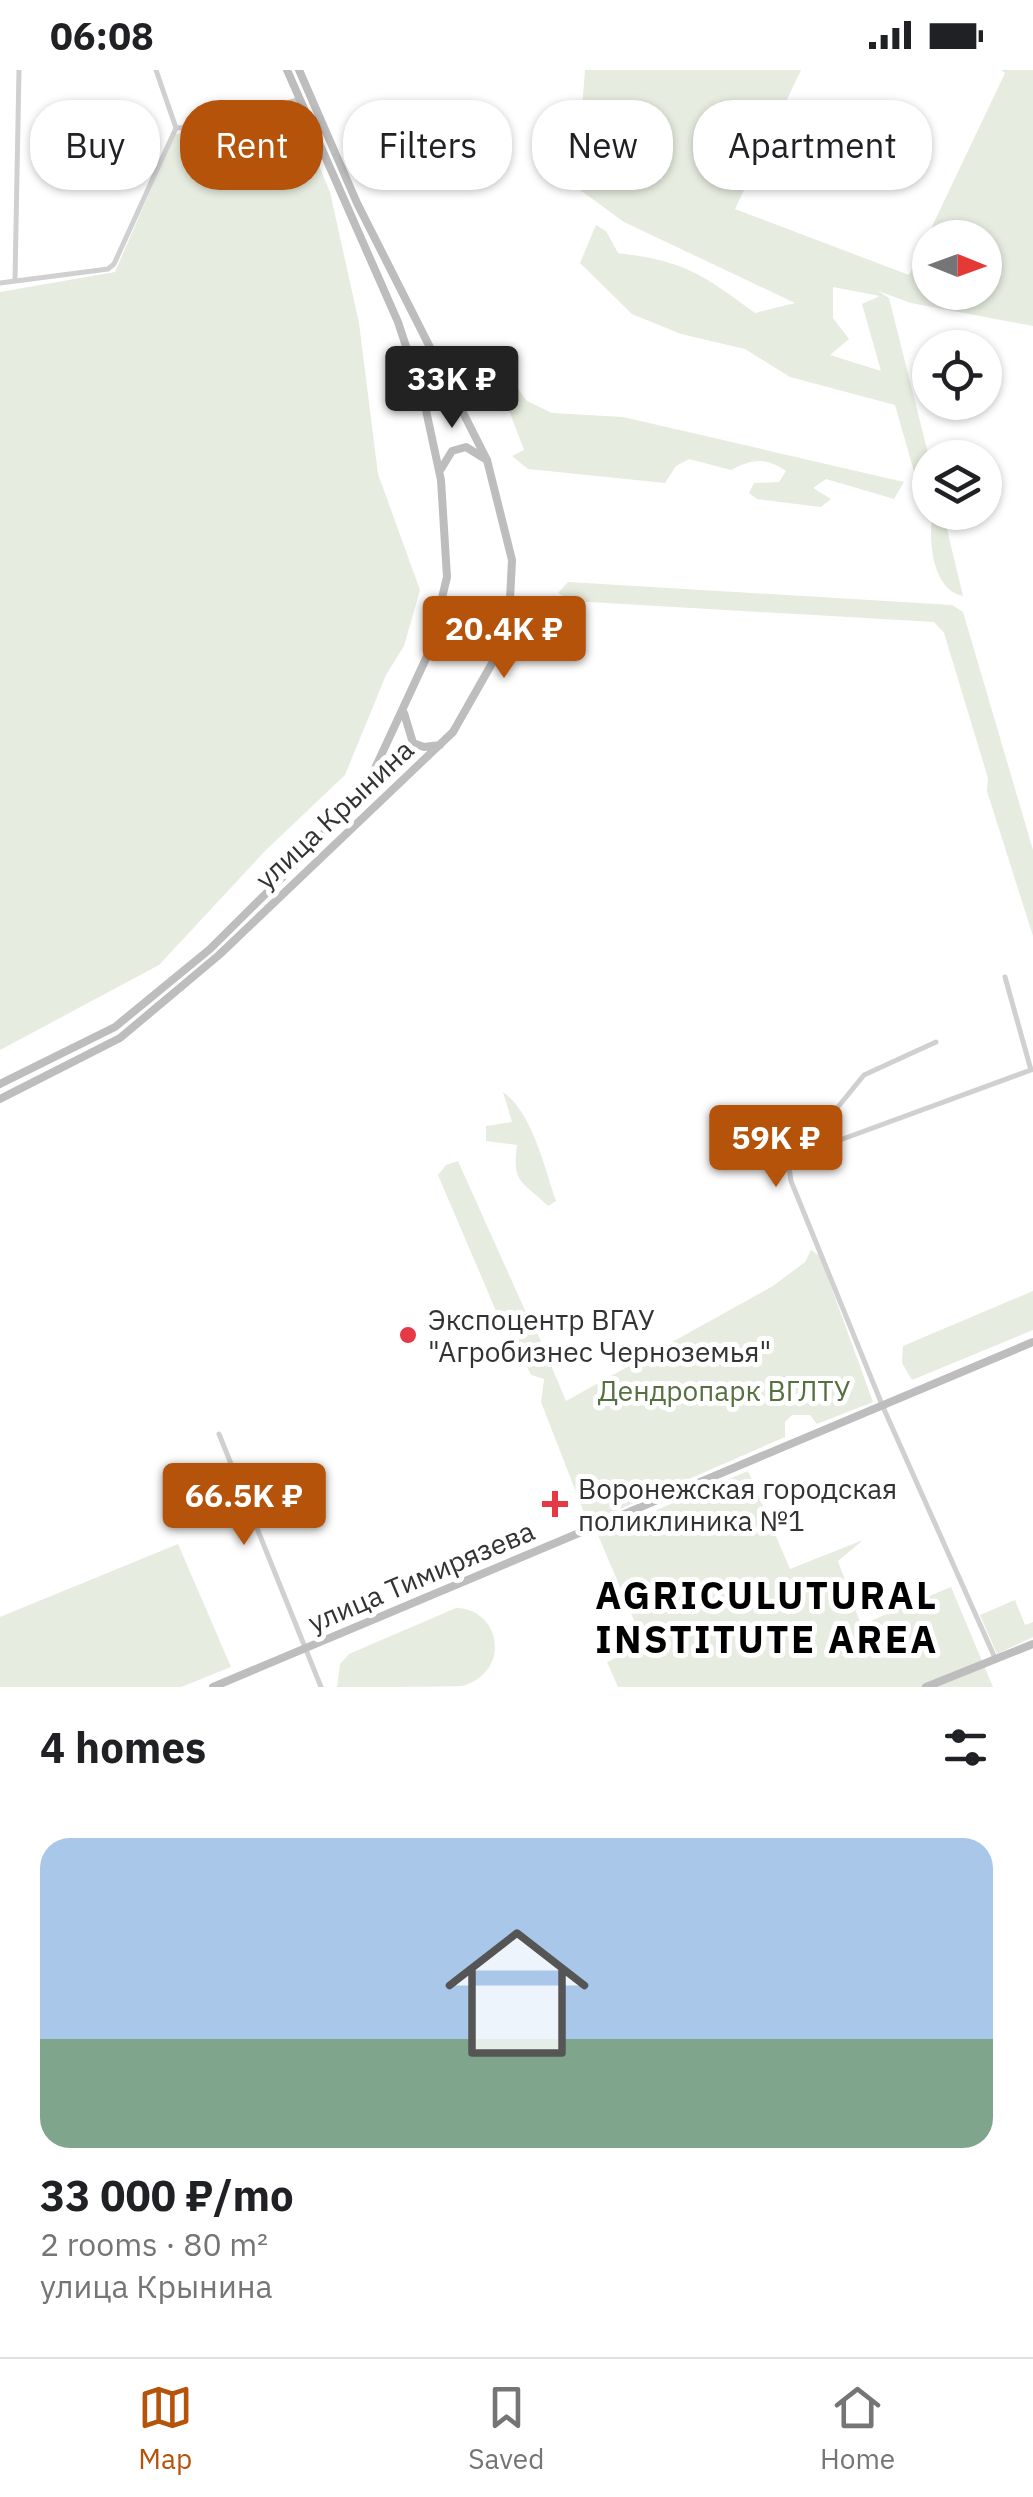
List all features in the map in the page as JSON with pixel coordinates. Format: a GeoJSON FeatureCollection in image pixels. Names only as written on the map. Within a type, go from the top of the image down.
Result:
{"type":"FeatureCollection","features":[{"type":"Feature","properties":{"kind":"main road","name":"улица Крынина"},"geometry":{"type":"LineString","coordinates":[[0,1084],[114,1027],[210,949],[343,815],[371,778],[429,652],[447,577],[440,473],[424,401],[398,322],[287,70]]}},
{"type":"Feature","properties":{"kind":"main road","name":"улица Крынина"},"geometry":{"type":"LineString","coordinates":[[0,1099],[120,1038],[219,956],[440,745],[460,720],[499,650],[510,599],[512,560],[506,523],[487,460],[358,203],[299,70]]}},
{"type":"Feature","properties":{"kind":"main road"},"geometry":{"type":"LineString","coordinates":[[440,473],[452,451],[466,447],[487,460]]}},
{"type":"Feature","properties":{"kind":"main road"},"geometry":{"type":"LineString","coordinates":[[404,713],[413,743],[424,748],[440,745]]}},
{"type":"Feature","properties":{"kind":"main road","name":"улица Тимирязева"},"geometry":{"type":"LineString","coordinates":[[213,1687],[1033,1342]]}},
{"type":"Feature","properties":{"kind":"main road"},"geometry":{"type":"LineString","coordinates":[[926,1687],[1033,1644]]}},
{"type":"Feature","properties":{"kind":"street"},"geometry":{"type":"LineString","coordinates":[[15,280],[18,70]]}},
{"type":"Feature","properties":{"kind":"street"},"geometry":{"type":"LineString","coordinates":[[0,283],[108,269],[114,264],[176,128],[156,70]]}},
{"type":"Feature","properties":{"kind":"street"},"geometry":{"type":"LineString","coordinates":[[176,128],[218,126],[299,99]]}},
{"type":"Feature","properties":{"kind":"street"},"geometry":{"type":"LineString","coordinates":[[822,1122],[840,1140],[1032,1070],[1004,977]]}},
{"type":"Feature","properties":{"kind":"street"},"geometry":{"type":"LineString","coordinates":[[936,1042],[864,1074],[789,1166],[791,1181],[883,1407],[996,1660]]}},
{"type":"Feature","properties":{"kind":"street"},"geometry":{"type":"LineString","coordinates":[[219,1434],[320,1687]]}},
{"type":"Feature","properties":{"kind":"green space"},"geometry":{"type":"Polygon","coordinates":[[[585,70],[801,70],[787,100],[693,100],[693,190],[744,190],[735,209],[909,275],[912,269],[912,303],[878,291],[889,298],[912,389],[912,420],[920,420],[925,440],[912,440],[912,464],[895,405],[790,377],[745,349],[681,334],[632,314],[580,263],[596,225],[606,231],[618,253],[660,260],[691,271],[755,313],[795,303],[624,222],[580,190],[673,190],[673,100],[583,100],[585,70]],[[833,287],[833,318],[849,339],[830,355],[881,371],[862,304],[880,296],[833,287]]]}},
{"type":"Feature","properties":{"kind":"green space"},"geometry":{"type":"Polygon","coordinates":[[[1001,70],[1033,70],[1033,326],[948,310],[1002,310],[1002,220],[935,220],[1005,73],[1001,70]]]}},
{"type":"Feature","properties":{"kind":"green space"},"geometry":{"type":"Polygon","coordinates":[[[180,133],[180,190],[323,190],[323,175],[359,323],[378,474],[420,590],[404,646],[386,675],[345,775],[265,851],[159,965],[0,1050],[0,292],[115,272],[151,190],[160,190],[160,168],[175,134],[180,133]]]}},
{"type":"Feature","properties":{"kind":"green space"},"geometry":{"type":"Polygon","coordinates":[[[503,368],[527,401],[552,413],[623,417],[904,482],[894,499],[826,479],[813,488],[831,499],[821,507],[757,499],[749,493],[754,483],[779,482],[786,471],[766,462],[731,470],[689,459],[676,466],[665,483],[528,469],[512,456],[524,450],[496,376],[503,368]]]}},
{"type":"Feature","properties":{"kind":"green space"},"geometry":{"type":"Polygon","coordinates":[[[931,530],[947,530],[963,596],[952,592],[938,573],[931,530]]]}},
{"type":"Feature","properties":{"kind":"green space"},"geometry":{"type":"Polygon","coordinates":[[[568,582],[952,605],[963,612],[1033,850],[1033,936],[987,791],[988,778],[944,633],[934,622],[572,601],[558,593],[568,582]]]}},
{"type":"Feature","properties":{"kind":"green space"},"geometry":{"type":"Polygon","coordinates":[[[503,1092],[522,1113],[536,1141],[556,1201],[548,1206],[517,1175],[517,1145],[486,1141],[486,1126],[512,1122],[503,1092]]]}},
{"type":"Feature","properties":{"kind":"green space"},"geometry":{"type":"Polygon","coordinates":[[[458,1161],[527,1315],[524,1324],[499,1318],[438,1175],[446,1165],[458,1161]]]}},
{"type":"Feature","properties":{"kind":"green space","name":"Дендропарк ВГЛТУ"},"geometry":{"type":"Polygon","coordinates":[[[811,1250],[820,1256],[873,1402],[817,1424],[810,1415],[792,1415],[785,1422],[785,1437],[588,1523],[541,1402],[544,1379],[531,1375],[515,1341],[534,1325],[566,1401],[773,1286],[805,1262],[811,1250]]]}},
{"type":"Feature","properties":{"kind":"green space"},"geometry":{"type":"Polygon","coordinates":[[[1033,1291],[1033,1330],[912,1380],[902,1363],[903,1346],[1033,1291]]]}},
{"type":"Feature","properties":{"kind":"green space"},"geometry":{"type":"Polygon","coordinates":[[[748,1471],[790,1569],[863,1540],[838,1561],[861,1625],[951,1587],[993,1687],[618,1687],[607,1662],[644,1644],[598,1535],[748,1471]]]}},
{"type":"Feature","properties":{"kind":"green space"},"geometry":{"type":"Polygon","coordinates":[[[178,1544],[231,1667],[181,1687],[0,1687],[0,1617],[178,1544]]]}},
{"type":"Feature","properties":{"kind":"green space"},"geometry":{"type":"Polygon","coordinates":[[[1015,1600],[1025,1625],[1033,1622],[1033,1637],[997,1654],[980,1615],[1015,1600]]]}},
{"type":"Feature","properties":{"kind":"green space"},"geometry":{"type":"Polygon","coordinates":[[[456,1608],[483,1619],[495,1642],[494,1656],[478,1679],[462,1686],[337,1687],[340,1664],[349,1654],[456,1608]]]}},
{"type":"Feature","properties":{"kind":"place","name":"Экспоцентр ВГАУ \"Агробизнес Черноземья\""},"geometry":{"type":"Point","coordinates":[408,1335]}},
{"type":"Feature","properties":{"kind":"place","name":"Воронежская городская поликлиника №1"},"geometry":{"type":"Point","coordinates":[555,1504]}},
{"type":"Feature","properties":{"kind":"district","name":"AGRICULUTURAL INSTITUTE AREA"},"geometry":{"type":"Point","coordinates":[767,1616]}}]}
